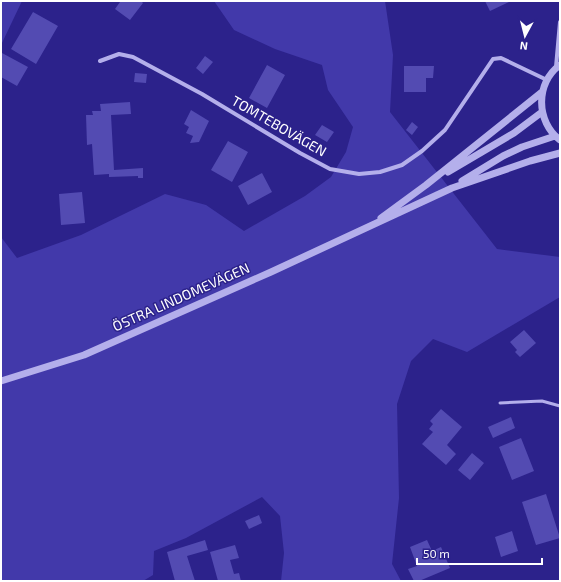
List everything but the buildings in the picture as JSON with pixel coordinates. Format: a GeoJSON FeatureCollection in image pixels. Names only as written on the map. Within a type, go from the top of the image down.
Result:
{"type":"FeatureCollection","features":[{"type":"Feature","properties":{"kind":"street"},"geometry":{"type":"LineString","coordinates":[[558,138],[547,125],[542,112],[542,92],[547,80],[558,66],[560,22]]}},
{"type":"Feature","properties":{"kind":"street","name":"TOMTEBOVÄGEN"},"geometry":{"type":"LineString","coordinates":[[100,61],[119,54],[133,57],[202,94],[300,154],[330,169],[359,174],[380,172],[402,165],[422,151],[445,130],[493,59],[501,58],[547,80]]}},
{"type":"Feature","properties":{"kind":"street","name":"ÖSTRA LINDOMEVÄGEN"},"geometry":{"type":"LineString","coordinates":[[368,228],[426,185],[542,92]]}},
{"type":"Feature","properties":{"kind":"street","name":"ÖSTRA LINDOMEVÄGEN"},"geometry":{"type":"LineString","coordinates":[[426,185],[514,132],[542,112]]}},
{"type":"Feature","properties":{"kind":"street","name":"ÖSTRA LINDOMEVÄGEN"},"geometry":{"type":"LineString","coordinates":[[452,188],[503,156],[522,147],[558,138]]}},
{"type":"Feature","properties":{"kind":"street","name":"ÖSTRA LINDOMEVÄGEN"},"geometry":{"type":"LineString","coordinates":[[1,381],[84,355],[368,228],[452,188],[515,165],[560,153]]}},
{"type":"Feature","properties":{"kind":"lane"},"geometry":{"type":"LineString","coordinates":[[500,403],[542,401],[560,406]]}},
{"type":"Feature","properties":{"kind":"shaded area"},"geometry":{"type":"Polygon","coordinates":[[[1,1],[22,1],[1,45],[1,1]]]}},
{"type":"Feature","properties":{"kind":"shaded area"},"geometry":{"type":"Polygon","coordinates":[[[214,1],[385,1],[393,55],[390,112],[497,249],[560,257],[560,297],[467,352],[433,339],[411,361],[397,404],[399,498],[392,564],[401,581],[281,581],[284,553],[280,516],[262,497],[186,538],[154,551],[153,575],[143,581],[1,581],[1,237],[17,258],[81,235],[165,194],[206,205],[244,231],[305,196],[331,177],[346,152],[353,127],[328,90],[322,65],[275,49],[234,30],[214,1]]]}}]}
